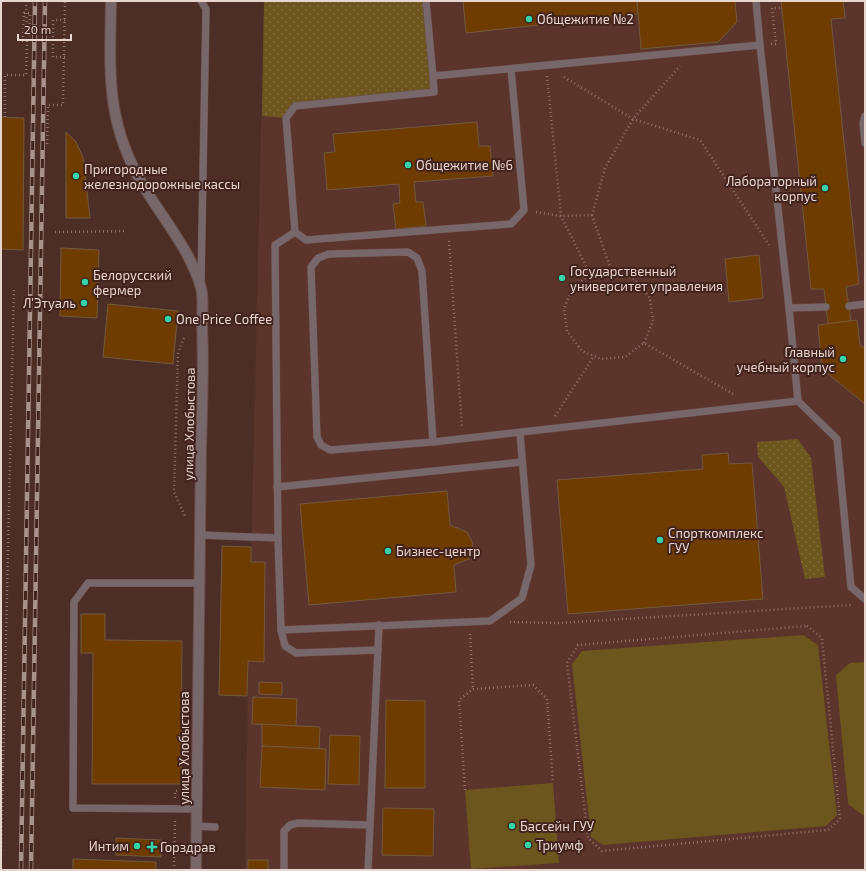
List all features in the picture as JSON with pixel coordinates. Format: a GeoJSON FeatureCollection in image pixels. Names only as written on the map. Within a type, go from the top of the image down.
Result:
{"type":"FeatureCollection","features":[{"type":"Feature","properties":{"kind":"street","name":"улица Хлобыстова"},"geometry":{"type":"LineString","coordinates":[[111,1],[110,74],[112,104],[119,134],[129,160],[188,257],[201,289],[203,345],[198,583],[196,870]]}},
{"type":"Feature","properties":{"kind":"lane"},"geometry":{"type":"LineString","coordinates":[[201,1],[206,9],[201,289]]}},
{"type":"Feature","properties":{"kind":"lane"},"geometry":{"type":"LineString","coordinates":[[426,1],[434,92],[295,106],[286,118],[295,232],[306,240],[511,224],[524,210],[511,69]]}},
{"type":"Feature","properties":{"kind":"lane"},"geometry":{"type":"LineString","coordinates":[[756,1],[798,401],[838,439],[851,587],[865,600]]}},
{"type":"Feature","properties":{"kind":"lane"},"geometry":{"type":"LineString","coordinates":[[433,76],[760,45]]}},
{"type":"Feature","properties":{"kind":"lane"},"geometry":{"type":"LineString","coordinates":[[865,116],[863,123],[865,144]]}},
{"type":"Feature","properties":{"kind":"lane"},"geometry":{"type":"LineString","coordinates":[[295,232],[275,245],[277,487],[281,630],[285,646],[296,653],[378,650]]}},
{"type":"Feature","properties":{"kind":"lane"},"geometry":{"type":"LineString","coordinates":[[433,442],[422,271],[417,258],[408,252],[329,254],[318,258],[311,267],[317,437],[321,445],[330,450],[433,442],[520,433],[798,401]]}},
{"type":"Feature","properties":{"kind":"lane"},"geometry":{"type":"LineString","coordinates":[[849,306],[865,304]]}},
{"type":"Feature","properties":{"kind":"lane"},"geometry":{"type":"LineString","coordinates":[[789,308],[826,307]]}},
{"type":"Feature","properties":{"kind":"lane"},"geometry":{"type":"LineString","coordinates":[[281,630],[490,621],[522,598],[531,565],[520,433]]}},
{"type":"Feature","properties":{"kind":"lane"},"geometry":{"type":"LineString","coordinates":[[277,487],[522,462]]}},
{"type":"Feature","properties":{"kind":"lane"},"geometry":{"type":"LineString","coordinates":[[200,535],[278,538]]}},
{"type":"Feature","properties":{"kind":"lane"},"geometry":{"type":"LineString","coordinates":[[196,809],[73,808],[74,602],[88,583],[198,583]]}},
{"type":"Feature","properties":{"kind":"lane"},"geometry":{"type":"LineString","coordinates":[[368,870],[379,625]]}},
{"type":"Feature","properties":{"kind":"lane"},"geometry":{"type":"LineString","coordinates":[[284,870],[284,831],[290,825],[298,823],[370,825]]}},
{"type":"Feature","properties":{"kind":"lane"},"geometry":{"type":"LineString","coordinates":[[196,826],[215,827]]}},
{"type":"Feature","properties":{"kind":"path"},"geometry":{"type":"LineString","coordinates":[[26,1],[26,35]]}},
{"type":"Feature","properties":{"kind":"path"},"geometry":{"type":"LineString","coordinates":[[47,144],[48,105],[63,105],[65,1]]}},
{"type":"Feature","properties":{"kind":"path"},"geometry":{"type":"LineString","coordinates":[[26,13],[24,13],[23,41],[27,41]]}},
{"type":"Feature","properties":{"kind":"path"},"geometry":{"type":"LineString","coordinates":[[5,117],[6,75],[26,75],[30,13],[26,13]]}},
{"type":"Feature","properties":{"kind":"path"},"geometry":{"type":"LineString","coordinates":[[65,20],[53,20],[53,57],[65,57]]}},
{"type":"Feature","properties":{"kind":"path"},"geometry":{"type":"LineString","coordinates":[[611,270],[592,215],[605,168],[633,119],[692,52]]}},
{"type":"Feature","properties":{"kind":"path"},"geometry":{"type":"LineString","coordinates":[[546,65],[633,119],[700,140],[784,268]]}},
{"type":"Feature","properties":{"kind":"path"},"geometry":{"type":"LineString","coordinates":[[546,65],[562,216],[590,274]]}},
{"type":"Feature","properties":{"kind":"path"},"geometry":{"type":"LineString","coordinates":[[524,210],[562,216],[592,215]]}},
{"type":"Feature","properties":{"kind":"path"},"geometry":{"type":"LineString","coordinates":[[448,229],[462,439]]}},
{"type":"Feature","properties":{"kind":"path"},"geometry":{"type":"LineString","coordinates":[[55,232],[126,231]]}},
{"type":"Feature","properties":{"kind":"path"},"geometry":{"type":"LineString","coordinates":[[611,270],[634,279],[650,298],[653,321],[644,343],[625,357],[601,359],[582,351],[567,331],[564,308],[572,289],[590,274],[611,270]]}},
{"type":"Feature","properties":{"kind":"path"},"geometry":{"type":"LineString","coordinates":[[1,855],[14,288]]}},
{"type":"Feature","properties":{"kind":"path"},"geometry":{"type":"LineString","coordinates":[[184,338],[178,353],[174,492],[187,519]]}},
{"type":"Feature","properties":{"kind":"path"},"geometry":{"type":"LineString","coordinates":[[644,343],[756,407]]}},
{"type":"Feature","properties":{"kind":"path"},"geometry":{"type":"LineString","coordinates":[[546,430],[594,356]]}},
{"type":"Feature","properties":{"kind":"path"},"geometry":{"type":"LineString","coordinates":[[490,621],[558,623],[857,604]]}},
{"type":"Feature","properties":{"kind":"path"},"geometry":{"type":"LineString","coordinates":[[469,623],[472,689]]}},
{"type":"Feature","properties":{"kind":"path"},"geometry":{"type":"LineString","coordinates":[[807,626],[822,638],[840,819],[828,830],[602,851],[588,838],[567,663],[578,645],[807,626]]}},
{"type":"Feature","properties":{"kind":"path"},"geometry":{"type":"LineString","coordinates":[[465,790],[458,700],[472,689],[533,685],[547,699],[553,783]]}},
{"type":"Feature","properties":{"kind":"path"},"geometry":{"type":"LineString","coordinates":[[174,870],[175,790],[188,790]]}},
{"type":"Feature","properties":{"kind":"shaded area","name":"Государственный университет управления"},"geometry":{"type":"Polygon","coordinates":[[[264,1],[865,1],[865,870],[245,870],[248,661],[264,661],[265,563],[251,562],[264,1]]]}},
{"type":"Feature","properties":{"kind":"shaded area"},"geometry":{"type":"Polygon","coordinates":[[[264,1],[426,1],[434,92],[295,106],[286,118],[262,116],[264,1]]]}},
{"type":"Feature","properties":{"kind":"shaded area"},"geometry":{"type":"Polygon","coordinates":[[[798,439],[811,458],[825,577],[805,579],[784,487],[758,457],[757,442],[798,439]]]}},
{"type":"Feature","properties":{"kind":"shaded area"},"geometry":{"type":"Polygon","coordinates":[[[803,635],[818,645],[837,815],[826,826],[603,845],[591,837],[572,664],[582,651],[803,635]]]}},
{"type":"Feature","properties":{"kind":"shaded area"},"geometry":{"type":"Polygon","coordinates":[[[865,662],[865,815],[863,815],[848,804],[836,675],[850,663],[865,662]]]}},
{"type":"Feature","properties":{"kind":"shaded area","name":"Бассейн ГУУ"},"geometry":{"type":"Polygon","coordinates":[[[553,783],[559,863],[471,869],[465,790],[553,783]]]}},
{"type":"Feature","properties":{"kind":"building","name":"Общежитие №2"},"geometry":{"type":"Polygon","coordinates":[[[463,1],[637,1],[638,14],[466,33],[463,1]]]}},
{"type":"Feature","properties":{"kind":"building"},"geometry":{"type":"Polygon","coordinates":[[[637,1],[735,1],[737,22],[718,42],[641,49],[637,1]]]}},
{"type":"Feature","properties":{"kind":"building","name":"Лабораторный корпус"},"geometry":{"type":"Polygon","coordinates":[[[781,1],[843,1],[845,18],[831,19],[859,284],[846,287],[851,321],[828,324],[824,289],[811,289],[781,1]]]}},
{"type":"Feature","properties":{"kind":"building"},"geometry":{"type":"Polygon","coordinates":[[[1,117],[24,118],[23,250],[1,249],[1,117]]]}},
{"type":"Feature","properties":{"kind":"building","name":"Общежитие №6"},"geometry":{"type":"Polygon","coordinates":[[[477,122],[479,146],[490,146],[493,176],[414,182],[416,202],[423,202],[426,226],[396,229],[393,204],[400,203],[399,184],[327,190],[324,153],[335,152],[333,134],[477,122]]]}},
{"type":"Feature","properties":{"kind":"building","name":"Пригородные железнодорожные кассы"},"geometry":{"type":"Polygon","coordinates":[[[66,132],[76,142],[83,157],[90,218],[66,218],[66,132]]]}},
{"type":"Feature","properties":{"kind":"building"},"geometry":{"type":"Polygon","coordinates":[[[61,248],[99,250],[97,318],[60,316],[61,248]]]}},
{"type":"Feature","properties":{"kind":"building"},"geometry":{"type":"Polygon","coordinates":[[[759,255],[763,298],[729,302],[725,259],[759,255]]]}},
{"type":"Feature","properties":{"kind":"building"},"geometry":{"type":"Polygon","coordinates":[[[108,304],[178,311],[173,364],[103,357],[108,304]]]}},
{"type":"Feature","properties":{"kind":"building","name":"Главный учебный корпус"},"geometry":{"type":"Polygon","coordinates":[[[857,320],[860,345],[865,349],[865,404],[822,369],[818,325],[857,320]]]}},
{"type":"Feature","properties":{"kind":"building","name":"Спорткомплекс ГУУ"},"geometry":{"type":"Polygon","coordinates":[[[728,453],[729,464],[752,463],[763,599],[568,614],[557,480],[703,469],[702,455],[728,453]]]}},
{"type":"Feature","properties":{"kind":"building","name":"Бизнес-центр"},"geometry":{"type":"Polygon","coordinates":[[[447,491],[450,525],[467,532],[473,544],[469,559],[454,565],[456,592],[309,605],[300,504],[447,491]]]}},
{"type":"Feature","properties":{"kind":"building"},"geometry":{"type":"Polygon","coordinates":[[[222,546],[251,547],[251,562],[265,562],[264,662],[248,661],[247,696],[219,695],[222,546]]]}},
{"type":"Feature","properties":{"kind":"building"},"geometry":{"type":"Polygon","coordinates":[[[81,614],[105,614],[105,640],[182,641],[181,784],[92,784],[93,653],[81,653],[81,614]]]}},
{"type":"Feature","properties":{"kind":"building"},"geometry":{"type":"Polygon","coordinates":[[[259,682],[282,683],[282,695],[259,694],[259,682]]]}},
{"type":"Feature","properties":{"kind":"building"},"geometry":{"type":"Polygon","coordinates":[[[253,697],[297,699],[296,726],[252,724],[253,697]]]}},
{"type":"Feature","properties":{"kind":"building"},"geometry":{"type":"Polygon","coordinates":[[[386,700],[425,701],[425,788],[385,788],[386,700]]]}},
{"type":"Feature","properties":{"kind":"building"},"geometry":{"type":"Polygon","coordinates":[[[262,724],[320,727],[319,749],[262,746],[262,724]]]}},
{"type":"Feature","properties":{"kind":"building"},"geometry":{"type":"Polygon","coordinates":[[[330,735],[360,736],[359,785],[328,784],[330,735]]]}},
{"type":"Feature","properties":{"kind":"building"},"geometry":{"type":"Polygon","coordinates":[[[262,746],[326,749],[325,790],[260,787],[262,746]]]}},
{"type":"Feature","properties":{"kind":"building"},"geometry":{"type":"Polygon","coordinates":[[[383,808],[434,809],[433,856],[382,855],[383,808]]]}},
{"type":"Feature","properties":{"kind":"building"},"geometry":{"type":"Polygon","coordinates":[[[116,838],[161,840],[161,857],[116,855],[116,838]]]}},
{"type":"Feature","properties":{"kind":"building"},"geometry":{"type":"Polygon","coordinates":[[[73,859],[156,862],[156,870],[73,870],[73,859]]]}},
{"type":"Feature","properties":{"kind":"building"},"geometry":{"type":"Polygon","coordinates":[[[248,860],[268,860],[268,870],[248,870],[248,860]]]}},
{"type":"Feature","properties":{"kind":"railway"},"geometry":{"type":"LineString","coordinates":[[21,870],[35,1]]}},
{"type":"Feature","properties":{"kind":"railway"},"geometry":{"type":"LineString","coordinates":[[31,870],[45,1]]}},
{"type":"Feature","properties":{"kind":"place","name":"Общежитие №2"},"geometry":{"type":"Point","coordinates":[529,19]}},
{"type":"Feature","properties":{"kind":"place","name":"Общежитие №6"},"geometry":{"type":"Point","coordinates":[408,165]}},
{"type":"Feature","properties":{"kind":"place","name":"Пригородные железнодорожные кассы"},"geometry":{"type":"Point","coordinates":[76,176]}},
{"type":"Feature","properties":{"kind":"place","name":"Лабораторный корпус"},"geometry":{"type":"Point","coordinates":[825,188]}},
{"type":"Feature","properties":{"kind":"place","name":"Государственный университет управления"},"geometry":{"type":"Point","coordinates":[562,278]}},
{"type":"Feature","properties":{"kind":"place","name":"Белорусский фермер"},"geometry":{"type":"Point","coordinates":[85,282]}},
{"type":"Feature","properties":{"kind":"place","name":"Л'Этуаль"},"geometry":{"type":"Point","coordinates":[84,303]}},
{"type":"Feature","properties":{"kind":"place","name":"One Price Coffee"},"geometry":{"type":"Point","coordinates":[168,319]}},
{"type":"Feature","properties":{"kind":"place","name":"Главный учебный корпус"},"geometry":{"type":"Point","coordinates":[843,359]}},
{"type":"Feature","properties":{"kind":"place","name":"Спорткомплекс ГУУ"},"geometry":{"type":"Point","coordinates":[660,540]}},
{"type":"Feature","properties":{"kind":"place","name":"Бизнес-центр"},"geometry":{"type":"Point","coordinates":[388,551]}},
{"type":"Feature","properties":{"kind":"place","name":"Бассейн ГУУ"},"geometry":{"type":"Point","coordinates":[512,826]}},
{"type":"Feature","properties":{"kind":"place","name":"Триумф"},"geometry":{"type":"Point","coordinates":[528,845]}},
{"type":"Feature","properties":{"kind":"place","name":"Интим"},"geometry":{"type":"Point","coordinates":[137,846]}},
{"type":"Feature","properties":{"kind":"place","name":"Горздрав"},"geometry":{"type":"Point","coordinates":[152,847]}}]}
